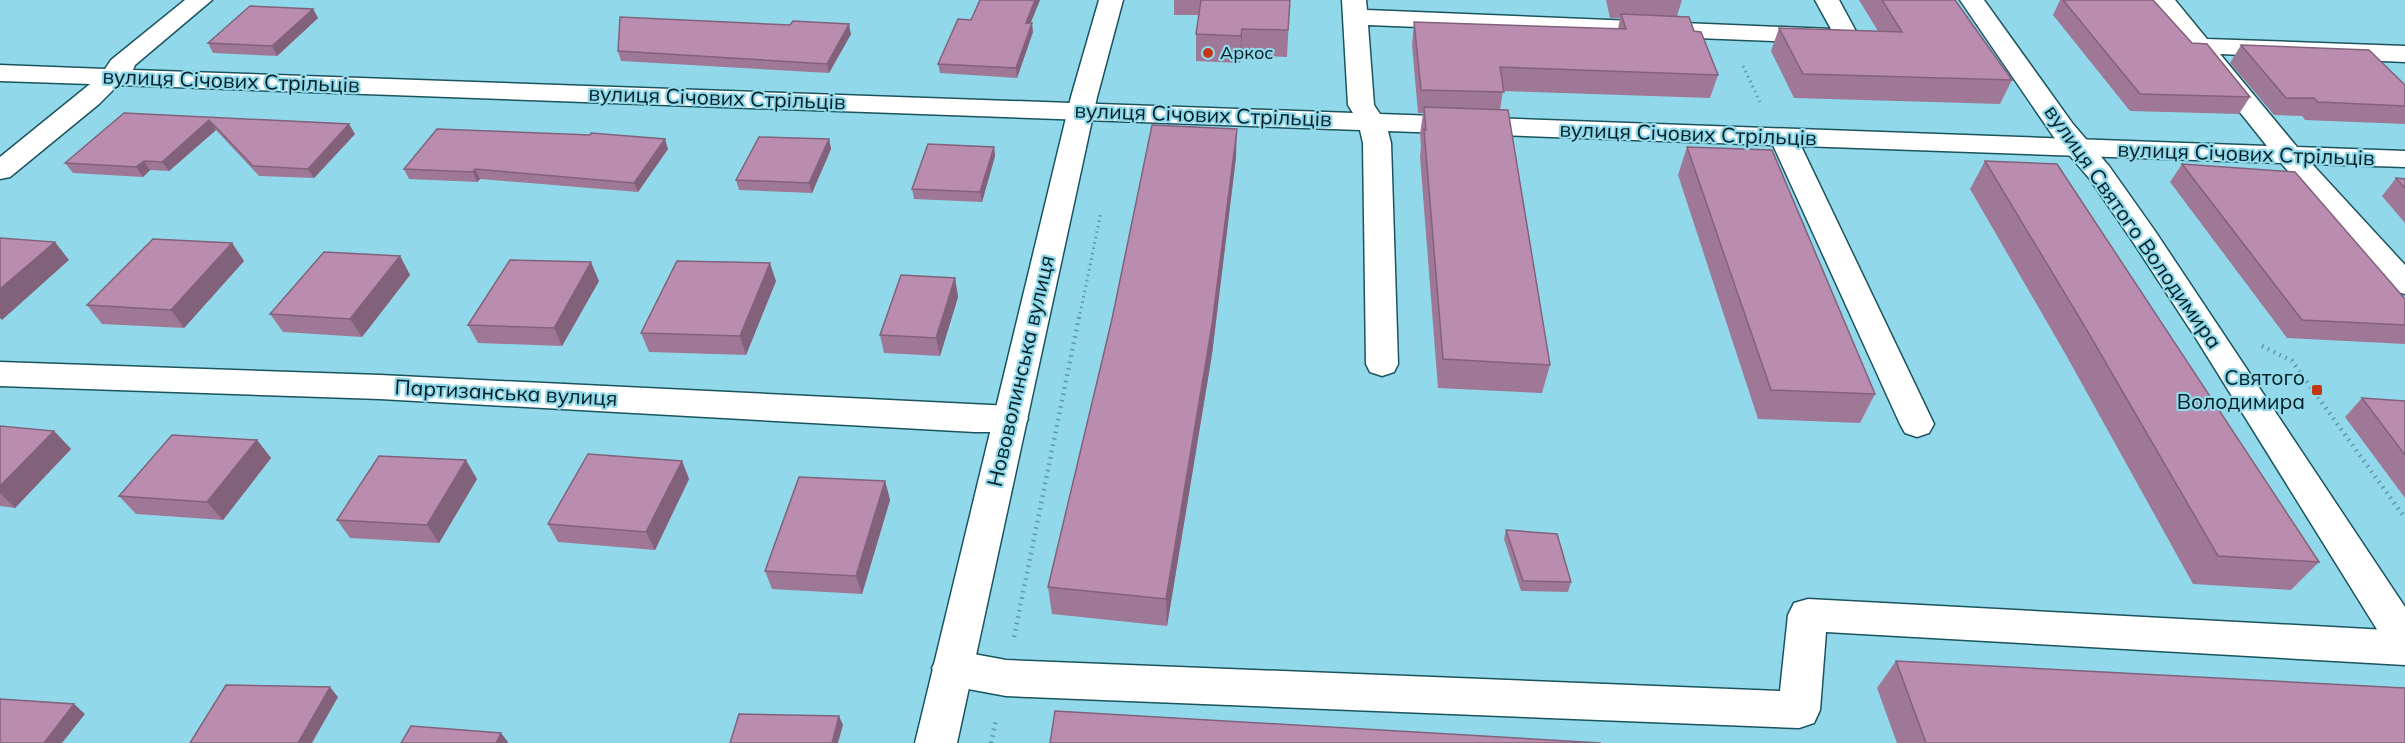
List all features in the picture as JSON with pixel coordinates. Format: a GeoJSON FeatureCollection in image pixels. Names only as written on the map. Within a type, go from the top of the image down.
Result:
{"type":"FeatureCollection","features":[{"type":"Feature","properties":{"kind":"street"},"geometry":{"type":"LineString","coordinates":[[0,171],[90,98],[123,66],[120,65],[200,0]]}},
{"type":"Feature","properties":{"kind":"street","name":"Нововолинська вулиця"},"geometry":{"type":"LineString","coordinates":[[936,743],[1083,110],[1084,97],[1111,0]]}},
{"type":"Feature","properties":{"kind":"street"},"geometry":{"type":"LineString","coordinates":[[1382,364],[1377,143],[1372,122],[1361,105],[1355,8],[1731,34],[1847,36],[1827,0]]}},
{"type":"Feature","properties":{"kind":"street","name":"вулиця Святого Володимира"},"geometry":{"type":"LineString","coordinates":[[1972,0],[2063,129],[2106,182],[2399,622]]}},
{"type":"Feature","properties":{"kind":"street"},"geometry":{"type":"LineString","coordinates":[[2162,0],[2290,156],[2402,278]]}},
{"type":"Feature","properties":{"kind":"street"},"geometry":{"type":"LineString","coordinates":[[2200,46],[2405,54]]}},
{"type":"Feature","properties":{"kind":"street","name":"вулиця Січових Стрільців"},"geometry":{"type":"LineString","coordinates":[[0,73],[2405,159]]}},
{"type":"Feature","properties":{"kind":"street"},"geometry":{"type":"LineString","coordinates":[[1784,138],[1917,424]]}},
{"type":"Feature","properties":{"kind":"street","name":"Партизанська вулиця"},"geometry":{"type":"LineString","coordinates":[[0,374],[380,387],[952,418],[1011,418]]}},
{"type":"Feature","properties":{"kind":"street"},"geometry":{"type":"LineString","coordinates":[[952,668],[1006,678],[1799,710],[1808,615],[2405,648]]}},
{"type":"Feature","properties":{"kind":"path"},"geometry":{"type":"LineString","coordinates":[[1731,34],[1764,110]]}},
{"type":"Feature","properties":{"kind":"path"},"geometry":{"type":"LineString","coordinates":[[991,743],[1103,202]]}},
{"type":"Feature","properties":{"kind":"building"},"geometry":{"type":"Polygon","coordinates":[[[980,0],[1035,0],[1026,23],[1032,23],[1016,68],[938,64],[958,19],[971,20],[980,0]]]}},
{"type":"Feature","properties":{"kind":"building"},"geometry":{"type":"Polygon","coordinates":[[[1201,0],[1290,0],[1288,30],[1242,29],[1241,36],[1196,34],[1201,0]]]}},
{"type":"Feature","properties":{"kind":"building"},"geometry":{"type":"Polygon","coordinates":[[[1882,0],[1955,0],[2012,80],[1803,74],[1779,28],[1902,32],[1882,0]]]}},
{"type":"Feature","properties":{"kind":"building"},"geometry":{"type":"Polygon","coordinates":[[[2063,0],[2153,0],[2192,43],[2207,44],[2250,97],[2140,94],[2063,0]]]}},
{"type":"Feature","properties":{"kind":"building"},"geometry":{"type":"Polygon","coordinates":[[[250,6],[313,9],[272,46],[208,43],[250,6]]]}},
{"type":"Feature","properties":{"kind":"building"},"geometry":{"type":"Polygon","coordinates":[[[1621,14],[1689,17],[1694,31],[1701,32],[1718,75],[1500,67],[1504,92],[1421,90],[1414,22],[1626,29],[1621,14]]]}},
{"type":"Feature","properties":{"kind":"building"},"geometry":{"type":"Polygon","coordinates":[[[620,17],[790,25],[793,21],[849,24],[827,64],[618,51],[620,17]]]}},
{"type":"Feature","properties":{"kind":"building"},"geometry":{"type":"Polygon","coordinates":[[[2241,45],[2369,50],[2405,85],[2405,106],[2318,102],[2314,98],[2286,98],[2241,45]]]}},
{"type":"Feature","properties":{"kind":"building"},"geometry":{"type":"Polygon","coordinates":[[[1424,107],[1508,110],[1550,365],[1443,359],[1424,107]]]}},
{"type":"Feature","properties":{"kind":"building"},"geometry":{"type":"Polygon","coordinates":[[[124,113],[349,124],[308,169],[253,166],[209,120],[162,162],[144,161],[136,167],[65,163],[124,113]]]}},
{"type":"Feature","properties":{"kind":"building"},"geometry":{"type":"Polygon","coordinates":[[[1152,125],[1237,129],[1212,325],[1166,599],[1048,587],[1112,319],[1152,125]]]}},
{"type":"Feature","properties":{"kind":"building"},"geometry":{"type":"Polygon","coordinates":[[[437,129],[590,135],[591,133],[665,139],[634,183],[475,169],[473,172],[404,169],[437,129]]]}},
{"type":"Feature","properties":{"kind":"building"},"geometry":{"type":"Polygon","coordinates":[[[759,137],[829,139],[809,183],[736,180],[759,137]]]}},
{"type":"Feature","properties":{"kind":"building"},"geometry":{"type":"Polygon","coordinates":[[[928,144],[994,147],[980,192],[912,189],[928,144]]]}},
{"type":"Feature","properties":{"kind":"building"},"geometry":{"type":"Polygon","coordinates":[[[1687,147],[1772,150],[1875,394],[1771,390],[1687,147]]]}},
{"type":"Feature","properties":{"kind":"building"},"geometry":{"type":"Polygon","coordinates":[[[1985,161],[2057,164],[2319,562],[2218,556],[1985,161]]]}},
{"type":"Feature","properties":{"kind":"building"},"geometry":{"type":"Polygon","coordinates":[[[2182,164],[2295,172],[2405,299],[2405,325],[2302,320],[2182,164]]]}},
{"type":"Feature","properties":{"kind":"building"},"geometry":{"type":"Polygon","coordinates":[[[2396,178],[2405,179],[2405,188],[2396,178]]]}},
{"type":"Feature","properties":{"kind":"building"},"geometry":{"type":"Polygon","coordinates":[[[0,238],[55,242],[0,289],[0,238]]]}},
{"type":"Feature","properties":{"kind":"building"},"geometry":{"type":"Polygon","coordinates":[[[153,239],[232,243],[171,310],[87,305],[153,239]]]}},
{"type":"Feature","properties":{"kind":"building"},"geometry":{"type":"Polygon","coordinates":[[[324,252],[400,256],[350,319],[270,314],[324,252]]]}},
{"type":"Feature","properties":{"kind":"building"},"geometry":{"type":"Polygon","coordinates":[[[510,260],[591,262],[554,328],[468,325],[510,260]]]}},
{"type":"Feature","properties":{"kind":"building"},"geometry":{"type":"Polygon","coordinates":[[[677,261],[770,263],[740,336],[641,333],[677,261]]]}},
{"type":"Feature","properties":{"kind":"building"},"geometry":{"type":"Polygon","coordinates":[[[901,275],[955,278],[936,338],[880,335],[901,275]]]}},
{"type":"Feature","properties":{"kind":"building"},"geometry":{"type":"Polygon","coordinates":[[[2362,398],[2405,401],[2405,455],[2362,398]]]}},
{"type":"Feature","properties":{"kind":"building"},"geometry":{"type":"Polygon","coordinates":[[[0,426],[54,431],[0,486],[0,426]]]}},
{"type":"Feature","properties":{"kind":"building"},"geometry":{"type":"Polygon","coordinates":[[[172,435],[257,440],[207,502],[119,496],[172,435]]]}},
{"type":"Feature","properties":{"kind":"building"},"geometry":{"type":"Polygon","coordinates":[[[588,454],[682,461],[646,532],[548,524],[588,454]]]}},
{"type":"Feature","properties":{"kind":"building"},"geometry":{"type":"Polygon","coordinates":[[[379,456],[466,460],[427,525],[337,520],[379,456]]]}},
{"type":"Feature","properties":{"kind":"building"},"geometry":{"type":"Polygon","coordinates":[[[799,477],[885,481],[856,576],[765,571],[799,477]]]}},
{"type":"Feature","properties":{"kind":"building"},"geometry":{"type":"Polygon","coordinates":[[[1506,530],[1557,534],[1571,582],[1523,581],[1506,530]]]}},
{"type":"Feature","properties":{"kind":"building"},"geometry":{"type":"Polygon","coordinates":[[[1896,661],[2405,688],[2405,743],[1926,743],[1896,661]]]}},
{"type":"Feature","properties":{"kind":"building"},"geometry":{"type":"Polygon","coordinates":[[[226,685],[330,687],[298,743],[190,743],[226,685]]]}},
{"type":"Feature","properties":{"kind":"building"},"geometry":{"type":"Polygon","coordinates":[[[0,699],[74,704],[44,743],[0,743],[0,699]]]}},
{"type":"Feature","properties":{"kind":"building"},"geometry":{"type":"Polygon","coordinates":[[[1055,711],[1601,743],[1050,743],[1055,711]]]}},
{"type":"Feature","properties":{"kind":"building"},"geometry":{"type":"Polygon","coordinates":[[[739,714],[839,716],[832,743],[730,743],[739,714]]]}},
{"type":"Feature","properties":{"kind":"building"},"geometry":{"type":"Polygon","coordinates":[[[411,726],[501,733],[496,743],[401,743],[411,726]]]}},
{"type":"Feature","properties":{"kind":"place","name":"Аркос"},"geometry":{"type":"Point","coordinates":[1208,53]}},
{"type":"Feature","properties":{"kind":"place","name":"Святого Володимира"},"geometry":{"type":"Point","coordinates":[2317,390]}}]}
